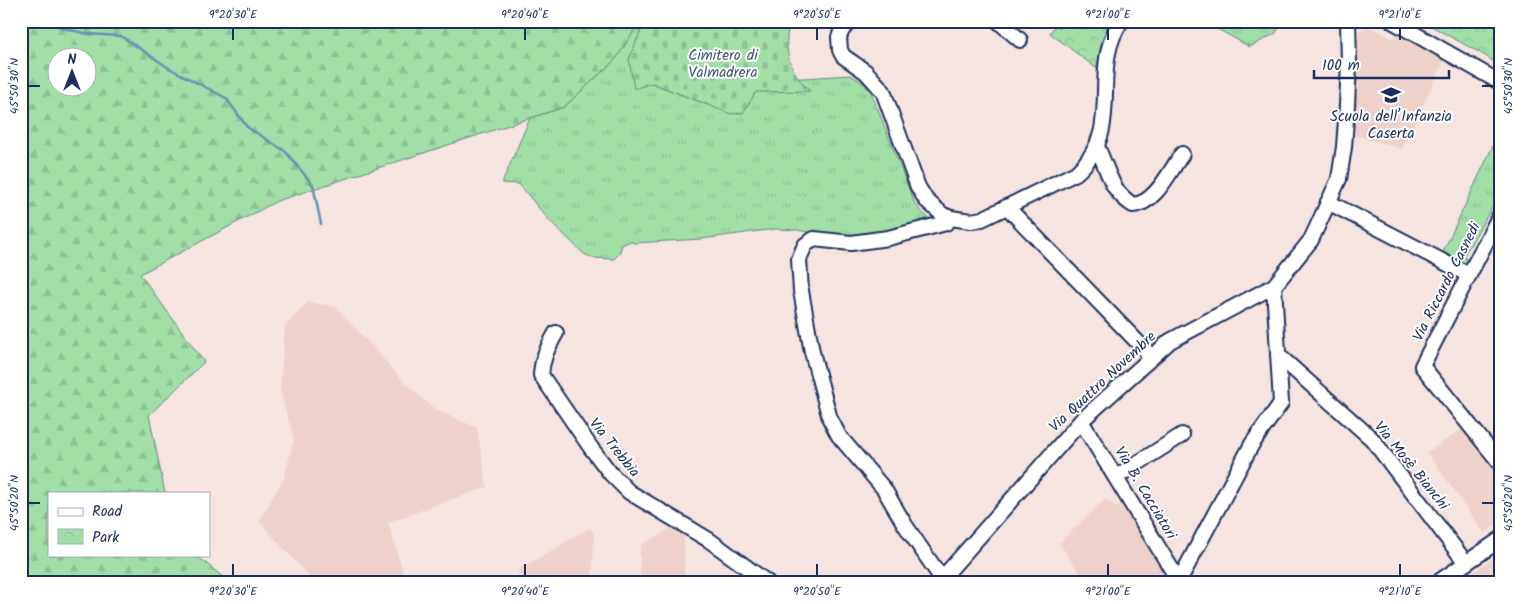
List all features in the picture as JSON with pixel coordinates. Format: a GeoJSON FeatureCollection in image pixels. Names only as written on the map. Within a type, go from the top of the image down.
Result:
{"type":"FeatureCollection","features":[{"type":"Feature","properties":{"kind":"street"},"geometry":{"type":"LineString","coordinates":[[998,21],[1020,40]]}},
{"type":"Feature","properties":{"kind":"street"},"geometry":{"type":"LineString","coordinates":[[846,26],[839,37],[838,44],[843,56],[866,72],[883,91],[918,187],[926,200],[943,215],[962,221],[982,219],[1076,173],[1087,163],[1097,147],[1103,129],[1106,66],[1109,46],[1121,21]]}},
{"type":"Feature","properties":{"kind":"street","name":"Via Quattro Novembre"},"geometry":{"type":"LineString","coordinates":[[1348,21],[1350,62]]}},
{"type":"Feature","properties":{"kind":"street","name":"Via Quattro Novembre"},"geometry":{"type":"LineString","coordinates":[[940,581],[1081,421],[1170,341],[1274,286],[1311,240],[1339,179],[1344,146],[1350,62],[1354,32],[1358,21]]}},
{"type":"Feature","properties":{"kind":"street"},"geometry":{"type":"LineString","coordinates":[[1398,23],[1501,83]]}},
{"type":"Feature","properties":{"kind":"street"},"geometry":{"type":"LineString","coordinates":[[1097,147],[1116,191],[1133,205],[1140,205],[1155,194],[1182,154]]}},
{"type":"Feature","properties":{"kind":"street"},"geometry":{"type":"LineString","coordinates":[[1328,202],[1468,275]]}},
{"type":"Feature","properties":{"kind":"street"},"geometry":{"type":"LineString","coordinates":[[1007,207],[1152,357]]}},
{"type":"Feature","properties":{"kind":"street","name":"Via Riccardo Casnedi"},"geometry":{"type":"LineString","coordinates":[[1501,213],[1422,366],[1501,464]]}},
{"type":"Feature","properties":{"kind":"street"},"geometry":{"type":"LineString","coordinates":[[940,581],[884,489],[839,436],[830,420],[812,352],[801,291],[799,260],[805,245],[814,239],[851,243],[888,238],[946,223],[951,218]]}},
{"type":"Feature","properties":{"kind":"street"},"geometry":{"type":"LineString","coordinates":[[1180,582],[1252,444],[1281,403],[1274,286]]}},
{"type":"Feature","properties":{"kind":"street","name":"Via Trebbia"},"geometry":{"type":"LineString","coordinates":[[556,333],[545,352],[541,365],[541,375],[611,474],[629,492],[709,540],[768,583]]}},
{"type":"Feature","properties":{"kind":"street","name":"Via Mosè Bianchi"},"geometry":{"type":"LineString","coordinates":[[1278,355],[1372,439],[1466,563]]}},
{"type":"Feature","properties":{"kind":"street","name":"Via B. Cacciatori"},"geometry":{"type":"LineString","coordinates":[[1081,421],[1180,582]]}},
{"type":"Feature","properties":{"kind":"street"},"geometry":{"type":"LineString","coordinates":[[1116,477],[1182,435]]}},
{"type":"Feature","properties":{"kind":"street"},"geometry":{"type":"LineString","coordinates":[[1437,583],[1501,539]]}},
{"type":"Feature","properties":{"kind":"shaded area","name":"Scuola dell’Infanzia Caserta"},"geometry":{"type":"Polygon","coordinates":[[[1367,26],[1394,39],[1397,33],[1446,57],[1402,149],[1351,134],[1359,31],[1367,26]]]}},
{"type":"Feature","properties":{"kind":"shaded area"},"geometry":{"type":"Polygon","coordinates":[[[308,302],[336,307],[404,382],[436,410],[477,428],[487,487],[388,522],[406,583],[315,583],[259,521],[284,478],[294,439],[280,390],[285,326],[308,302]]]}},
{"type":"Feature","properties":{"kind":"shaded area"},"geometry":{"type":"Polygon","coordinates":[[[1467,426],[1501,469],[1501,522],[1484,533],[1426,453],[1467,426]]]}},
{"type":"Feature","properties":{"kind":"shaded area"},"geometry":{"type":"Polygon","coordinates":[[[1106,499],[1117,507],[1126,500],[1174,583],[1074,583],[1082,576],[1059,543],[1106,499]]]}},
{"type":"Feature","properties":{"kind":"shaded area"},"geometry":{"type":"Polygon","coordinates":[[[674,527],[684,532],[684,583],[640,583],[640,546],[674,527]]]}},
{"type":"Feature","properties":{"kind":"shaded area"},"geometry":{"type":"Polygon","coordinates":[[[590,528],[594,534],[592,583],[522,583],[518,570],[590,528]]]}},
{"type":"Feature","properties":{"kind":"shaded area"},"geometry":{"type":"Polygon","coordinates":[[[1501,553],[1501,583],[1457,583],[1501,553]]]}},
{"type":"Feature","properties":{"kind":"green space"},"geometry":{"type":"Polygon","coordinates":[[[21,21],[640,21],[616,59],[564,107],[277,201],[140,274],[204,362],[149,415],[165,492],[48,492],[48,556],[197,556],[230,583],[21,583],[21,21]]]}},
{"type":"Feature","properties":{"kind":"green space"},"geometry":{"type":"Polygon","coordinates":[[[640,21],[648,21],[644,24],[629,59],[652,83],[708,105],[788,79],[850,75],[861,81],[871,92],[914,202],[921,212],[933,221],[882,234],[861,237],[830,236],[797,230],[775,229],[701,239],[634,243],[630,241],[622,245],[619,254],[614,259],[593,258],[584,254],[548,219],[519,184],[502,183],[530,118],[564,107],[616,59],[640,21]]]}},
{"type":"Feature","properties":{"kind":"green space","name":"Cimitero di Valmadrera"},"geometry":{"type":"Polygon","coordinates":[[[645,21],[790,21],[787,41],[789,59],[797,76],[810,91],[756,92],[743,113],[731,114],[652,83],[634,89],[629,59],[645,21]]]}},
{"type":"Feature","properties":{"kind":"green space"},"geometry":{"type":"Polygon","coordinates":[[[1058,21],[1112,21],[1096,68],[1050,33],[1058,21]]]}},
{"type":"Feature","properties":{"kind":"green space"},"geometry":{"type":"Polygon","coordinates":[[[1212,21],[1282,21],[1276,33],[1250,47],[1214,27],[1212,21]]]}},
{"type":"Feature","properties":{"kind":"green space"},"geometry":{"type":"Polygon","coordinates":[[[1422,21],[1501,21],[1501,74],[1494,70],[1497,64],[1484,55],[1422,21]]]}},
{"type":"Feature","properties":{"kind":"green space"},"geometry":{"type":"Polygon","coordinates":[[[1501,129],[1501,205],[1494,204],[1463,257],[1471,261],[1465,268],[1442,254],[1501,129]]]}},
{"type":"Feature","properties":{"kind":"waterway"},"geometry":{"type":"LineString","coordinates":[[45,21],[88,34],[121,36],[169,68],[226,98],[247,127],[285,151],[313,185],[321,224]]}},
{"type":"Feature","properties":{"kind":"place","name":"Scuola dell’Infanzia Caserta"},"geometry":{"type":"Point","coordinates":[1391,95]}}]}
